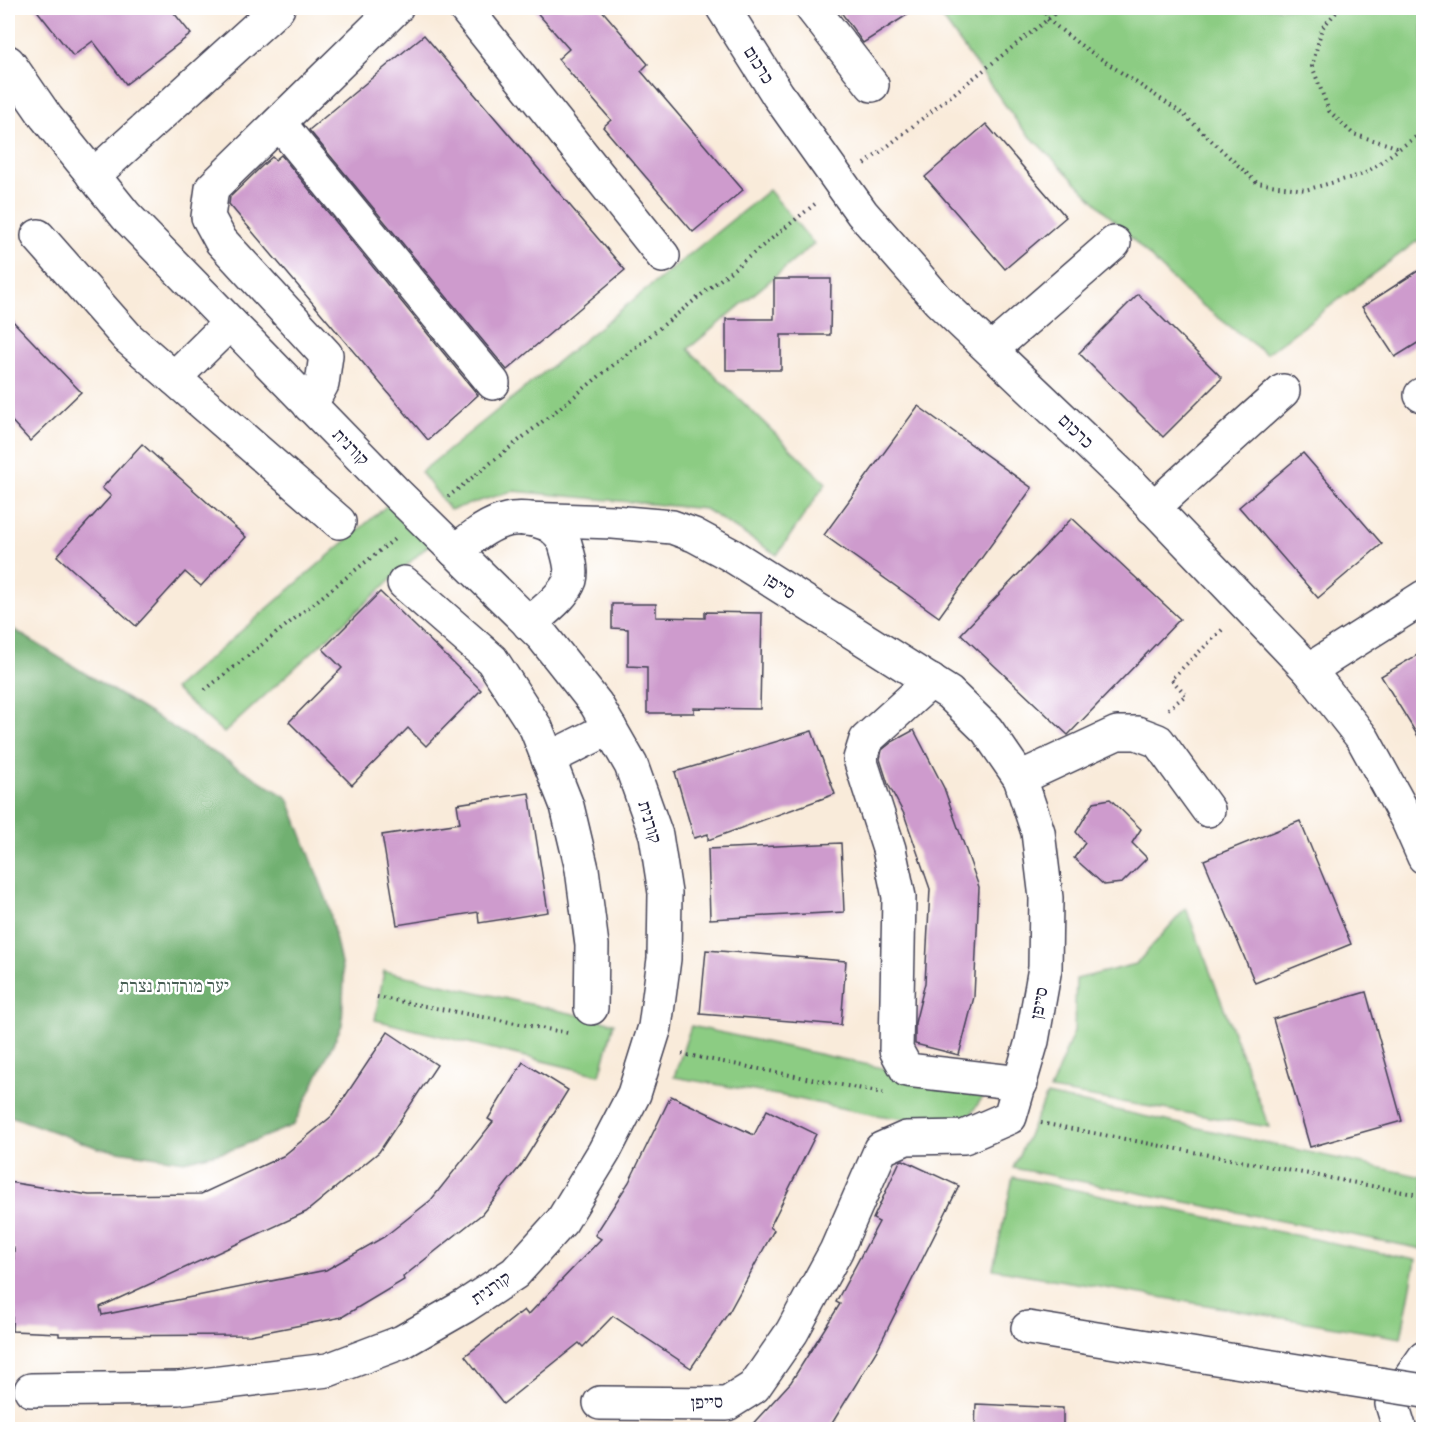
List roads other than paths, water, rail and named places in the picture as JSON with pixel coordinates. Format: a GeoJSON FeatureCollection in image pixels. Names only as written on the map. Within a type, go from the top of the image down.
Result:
{"type":"FeatureCollection","features":[{"type":"Feature","properties":{"kind":"street"},"geometry":{"type":"LineString","coordinates":[[93,176],[278,8]]}},
{"type":"Feature","properties":{"kind":"street"},"geometry":{"type":"LineString","coordinates":[[310,406],[322,384],[326,355],[221,241],[208,217],[212,188],[396,8]]}},
{"type":"Feature","properties":{"kind":"street"},"geometry":{"type":"LineString","coordinates":[[465,8],[663,256]]}},
{"type":"Feature","properties":{"kind":"street","name":"כרכום"},"geometry":{"type":"LineString","coordinates":[[723,8],[778,95],[862,213],[938,300],[1154,508],[1309,670],[1363,739],[1423,853]]}},
{"type":"Feature","properties":{"kind":"street"},"geometry":{"type":"LineString","coordinates":[[812,8],[872,85]]}},
{"type":"Feature","properties":{"kind":"street","name":"קורנית"},"geometry":{"type":"LineString","coordinates":[[8,62],[46,117],[126,216],[310,406],[543,637],[596,704],[631,765],[656,835],[665,893],[664,959],[655,1027],[634,1094],[604,1152],[562,1221],[515,1273],[465,1306],[402,1342],[328,1370],[178,1389],[31,1390]]}},
{"type":"Feature","properties":{"kind":"street"},"geometry":{"type":"LineString","coordinates":[[279,123],[493,383]]}},
{"type":"Feature","properties":{"kind":"street"},"geometry":{"type":"LineString","coordinates":[[38,236],[128,338],[339,522]]}},
{"type":"Feature","properties":{"kind":"street"},"geometry":{"type":"LineString","coordinates":[[991,350],[1114,243]]}},
{"type":"Feature","properties":{"kind":"street"},"geometry":{"type":"LineString","coordinates":[[174,378],[230,323]]}},
{"type":"Feature","properties":{"kind":"street"},"geometry":{"type":"LineString","coordinates":[[1154,508],[1283,391]]}},
{"type":"Feature","properties":{"kind":"street","name":"סייפן"},"geometry":{"type":"LineString","coordinates":[[524,519],[549,523],[562,537],[570,558],[570,580]]}},
{"type":"Feature","properties":{"kind":"street","name":"סייפן"},"geometry":{"type":"LineString","coordinates":[[455,551],[498,522],[524,519],[613,522],[652,526]]}},
{"type":"Feature","properties":{"kind":"street","name":"סייפן"},"geometry":{"type":"LineString","coordinates":[[529,624],[556,599],[592,546],[610,532],[630,526],[652,526],[672,527],[694,535],[731,555],[949,693],[987,730],[1020,778],[1038,832],[1046,898],[1045,968],[1032,1041],[1010,1117],[964,1137],[906,1138],[881,1149],[836,1251],[792,1332],[754,1387],[727,1404],[600,1403]]}},
{"type":"Feature","properties":{"kind":"street"},"geometry":{"type":"LineString","coordinates":[[404,583],[492,660],[536,728],[567,806],[582,869],[592,945],[591,1008]]}},
{"type":"Feature","properties":{"kind":"street"},"geometry":{"type":"LineString","coordinates":[[1309,670],[1424,597]]}},
{"type":"Feature","properties":{"kind":"street"},"geometry":{"type":"LineString","coordinates":[[930,681],[866,740],[860,759],[890,849],[899,897],[896,1050],[907,1070],[1021,1083]]}},
{"type":"Feature","properties":{"kind":"street"},"geometry":{"type":"LineString","coordinates":[[548,759],[610,728]]}},
{"type":"Feature","properties":{"kind":"street"},"geometry":{"type":"LineString","coordinates":[[1020,778],[1117,733],[1137,733],[1158,741],[1208,810]]}},
{"type":"Feature","properties":{"kind":"street"},"geometry":{"type":"LineString","coordinates":[[1028,1328],[1424,1391]]}},
{"type":"Feature","properties":{"kind":"street"},"geometry":{"type":"LineString","coordinates":[[1400,1430],[1392,1404],[1424,1358]]}},
{"type":"Feature","properties":{"kind":"park label","name":"יער מורדות נצרת"},"geometry":{"type":"Point","coordinates":[174,986]}}]}
